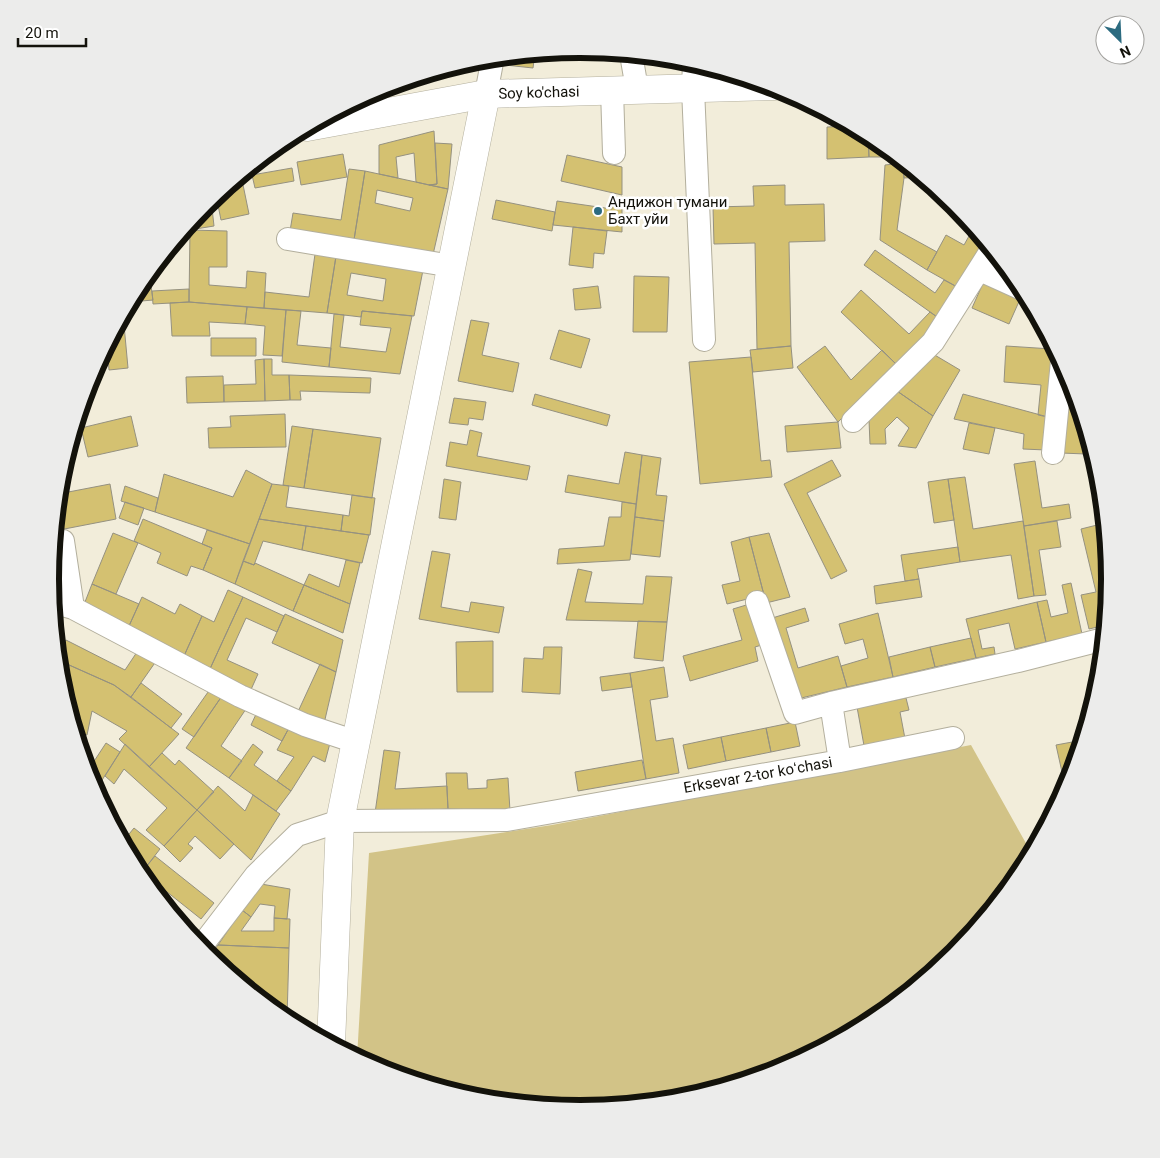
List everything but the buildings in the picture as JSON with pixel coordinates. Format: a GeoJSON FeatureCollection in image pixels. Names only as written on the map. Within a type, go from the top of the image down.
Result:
{"type":"FeatureCollection","features":[{"type":"Feature","properties":{"kind":"main road","name":"Soy ko'chasi"},"geometry":{"type":"LineString","coordinates":[[328,122],[486,94],[753,87]]}},
{"type":"Feature","properties":{"kind":"main road"},"geometry":{"type":"LineString","coordinates":[[331,1038],[340,821],[486,94]]}},
{"type":"Feature","properties":{"kind":"street"},"geometry":{"type":"LineString","coordinates":[[614,153],[630,60]]}},
{"type":"Feature","properties":{"kind":"street"},"geometry":{"type":"LineString","coordinates":[[486,94],[491,66]]}},
{"type":"Feature","properties":{"kind":"street"},"geometry":{"type":"LineString","coordinates":[[694,70],[704,340]]}},
{"type":"Feature","properties":{"kind":"street"},"geometry":{"type":"LineString","coordinates":[[288,239],[452,266]]}},
{"type":"Feature","properties":{"kind":"street"},"geometry":{"type":"LineString","coordinates":[[853,421],[933,342],[988,255]]}},
{"type":"Feature","properties":{"kind":"street"},"geometry":{"type":"LineString","coordinates":[[980,270],[1010,284]]}},
{"type":"Feature","properties":{"kind":"street"},"geometry":{"type":"LineString","coordinates":[[1053,453],[1061,376]]}},
{"type":"Feature","properties":{"kind":"street"},"geometry":{"type":"LineString","coordinates":[[63,541],[62,605],[240,696],[305,725],[356,742]]}},
{"type":"Feature","properties":{"kind":"street"},"geometry":{"type":"LineString","coordinates":[[757,602],[795,713],[1098,641]]}},
{"type":"Feature","properties":{"kind":"street","name":"Erksevar 2-tor koʻchasi"},"geometry":{"type":"LineString","coordinates":[[205,941],[256,875],[298,835],[340,821],[507,820],[840,761],[831,703]]}},
{"type":"Feature","properties":{"kind":"street"},"geometry":{"type":"LineString","coordinates":[[840,761],[954,738]]}},
{"type":"Feature","properties":{"kind":"shaded area"},"geometry":{"type":"Polygon","coordinates":[[[971,745],[1028,847],[1014,869],[972,923],[949,948],[897,993],[841,1031],[780,1061],[748,1073],[715,1083],[648,1096],[580,1100],[546,1099],[512,1096],[445,1083],[412,1073],[357,1051],[369,853],[552,825],[971,745]]]}},
{"type":"Feature","properties":{"kind":"place","name":"Андижон тумани Бахт уйи"},"geometry":{"type":"Point","coordinates":[598,211]}}]}
